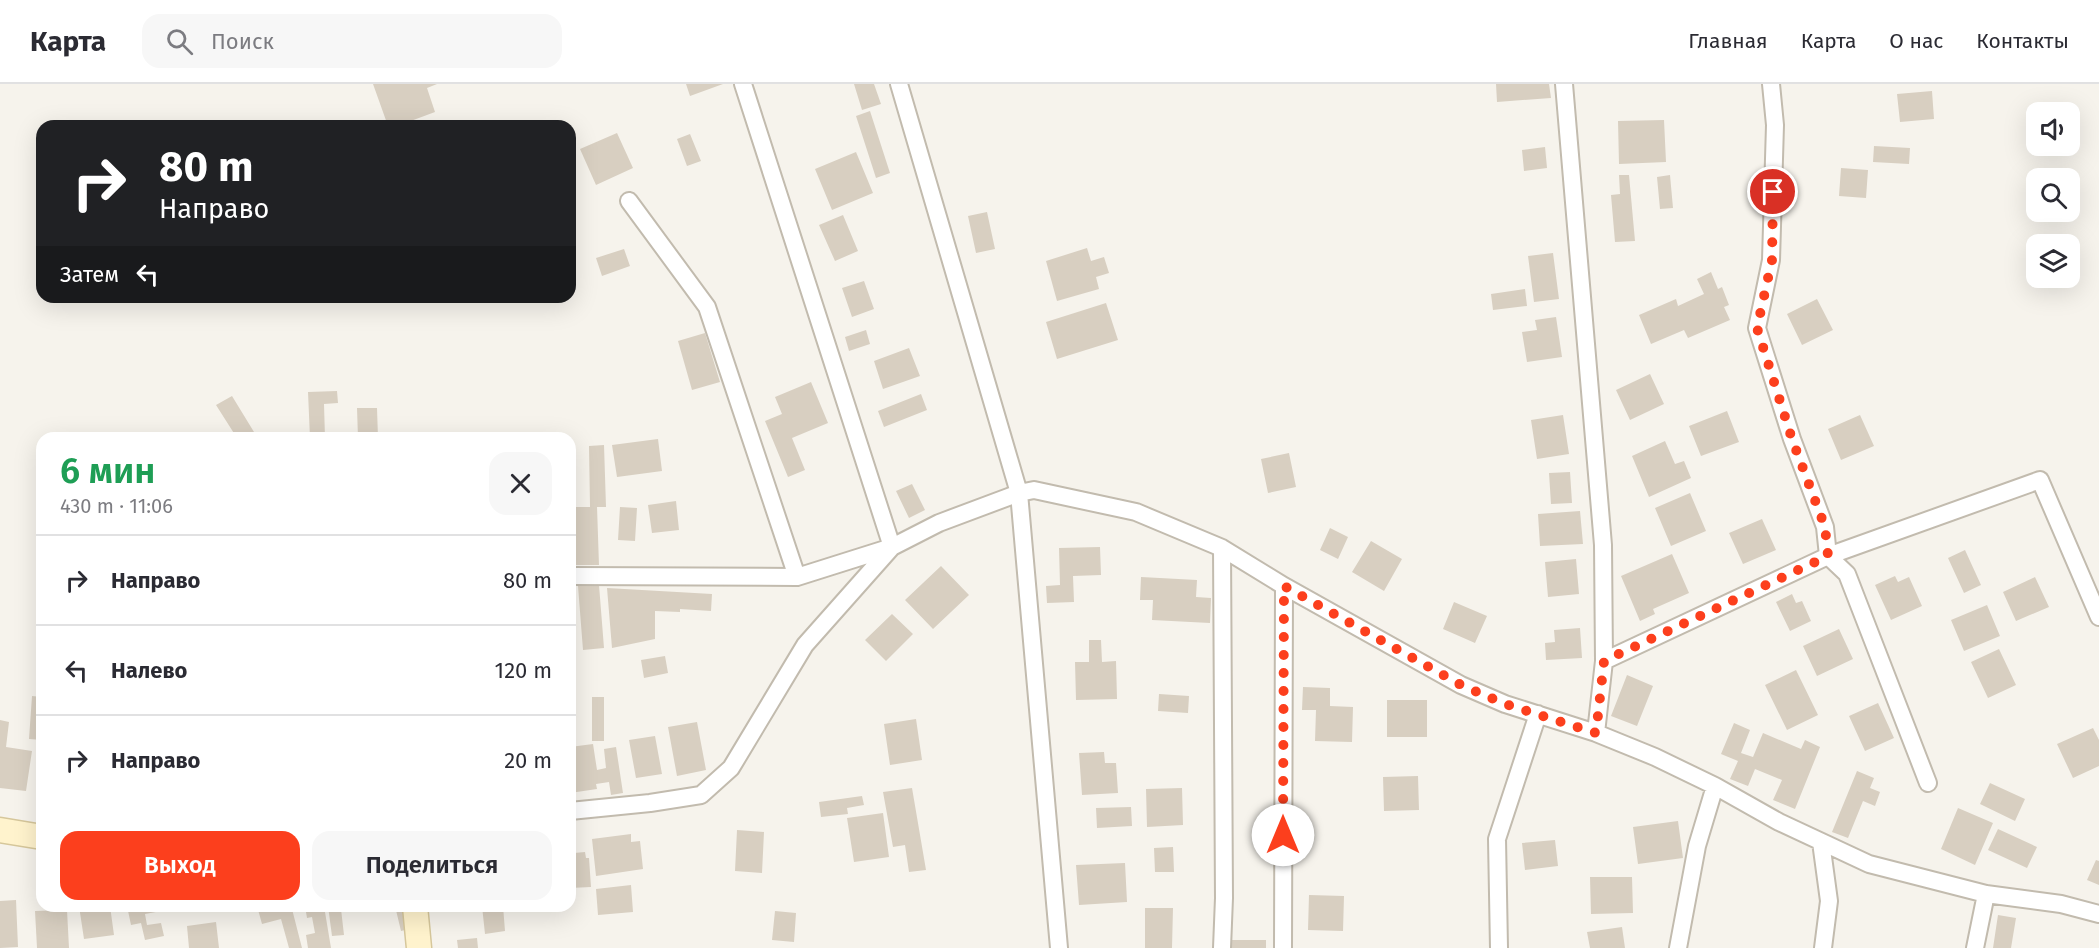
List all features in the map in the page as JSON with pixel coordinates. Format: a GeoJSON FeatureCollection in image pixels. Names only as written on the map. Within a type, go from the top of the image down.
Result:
{"type":"FeatureCollection","features":[{"type":"Feature","properties":{"kind":"street"},"geometry":{"type":"LineString","coordinates":[[743,84],[892,547]]}},
{"type":"Feature","properties":{"kind":"street"},"geometry":{"type":"LineString","coordinates":[[899,84],[1019,493],[1059,948]]}},
{"type":"Feature","properties":{"kind":"street"},"geometry":{"type":"LineString","coordinates":[[1564,84],[1603,545],[1604,661],[1596,733]]}},
{"type":"Feature","properties":{"kind":"street"},"geometry":{"type":"LineString","coordinates":[[1771,84],[1775,124],[1772,260],[1757,328],[1792,439],[1825,527],[1828,556],[1847,574],[1928,783]]}},
{"type":"Feature","properties":{"kind":"street"},"geometry":{"type":"LineString","coordinates":[[629,201],[707,308],[796,577]]}},
{"type":"Feature","properties":{"kind":"street"},"geometry":{"type":"LineString","coordinates":[[1604,661],[1828,556],[2040,480],[2099,617]]}},
{"type":"Feature","properties":{"kind":"street"},"geometry":{"type":"LineString","coordinates":[[576,576],[796,577],[892,547],[939,523],[1034,489],[1136,512],[1222,548],[1284,586],[1461,685],[1505,704],[1596,733],[1655,757],[1715,786],[1779,822],[1869,864],[1986,894],[2061,904],[2099,914]]}},
{"type":"Feature","properties":{"kind":"street"},"geometry":{"type":"LineString","coordinates":[[576,810],[701,795],[731,768],[805,645],[892,547]]}},
{"type":"Feature","properties":{"kind":"street"},"geometry":{"type":"LineString","coordinates":[[1222,548],[1224,898],[1222,948]]}},
{"type":"Feature","properties":{"kind":"street"},"geometry":{"type":"LineString","coordinates":[[1282,948],[1284,586]]}},
{"type":"Feature","properties":{"kind":"street"},"geometry":{"type":"LineString","coordinates":[[1499,948],[1497,839],[1538,714]]}},
{"type":"Feature","properties":{"kind":"street"},"geometry":{"type":"LineString","coordinates":[[1678,948],[1697,846],[1715,786]]}},
{"type":"Feature","properties":{"kind":"street"},"geometry":{"type":"LineString","coordinates":[[0,830],[36,836]]}},
{"type":"Feature","properties":{"kind":"street"},"geometry":{"type":"LineString","coordinates":[[1821,842],[1829,901],[1823,948]]}},
{"type":"Feature","properties":{"kind":"street"},"geometry":{"type":"LineString","coordinates":[[1975,948],[1986,894]]}},
{"type":"Feature","properties":{"kind":"street"},"geometry":{"type":"LineString","coordinates":[[416,912],[419,948]]}},
{"type":"Feature","properties":{"kind":"building"},"geometry":{"type":"Polygon","coordinates":[[[373,84],[437,84],[427,88],[435,112],[413,120],[386,120],[373,84]]]}},
{"type":"Feature","properties":{"kind":"building"},"geometry":{"type":"Polygon","coordinates":[[[686,84],[723,84],[690,96],[686,84]]]}},
{"type":"Feature","properties":{"kind":"building"},"geometry":{"type":"Polygon","coordinates":[[[854,84],[874,84],[881,104],[862,110],[854,84]]]}},
{"type":"Feature","properties":{"kind":"building"},"geometry":{"type":"Polygon","coordinates":[[[1496,84],[1549,84],[1551,98],[1497,102],[1496,84]]]}},
{"type":"Feature","properties":{"kind":"building"},"geometry":{"type":"Polygon","coordinates":[[[1932,91],[1934,119],[1900,122],[1897,94],[1932,91]]]}},
{"type":"Feature","properties":{"kind":"building"},"geometry":{"type":"Polygon","coordinates":[[[870,111],[890,173],[876,178],[856,116],[870,111]]]}},
{"type":"Feature","properties":{"kind":"building"},"geometry":{"type":"Polygon","coordinates":[[[1664,120],[1666,162],[1619,164],[1618,121],[1664,120]]]}},
{"type":"Feature","properties":{"kind":"building"},"geometry":{"type":"Polygon","coordinates":[[[617,133],[633,168],[596,185],[580,149],[617,133]]]}},
{"type":"Feature","properties":{"kind":"building"},"geometry":{"type":"Polygon","coordinates":[[[690,134],[701,161],[687,166],[677,139],[690,134]]]}},
{"type":"Feature","properties":{"kind":"building"},"geometry":{"type":"Polygon","coordinates":[[[1874,146],[1910,148],[1909,164],[1873,162],[1874,146]]]}},
{"type":"Feature","properties":{"kind":"building"},"geometry":{"type":"Polygon","coordinates":[[[1545,147],[1547,168],[1524,171],[1522,150],[1545,147]]]}},
{"type":"Feature","properties":{"kind":"building"},"geometry":{"type":"Polygon","coordinates":[[[856,152],[873,193],[832,210],[815,169],[856,152]]]}},
{"type":"Feature","properties":{"kind":"building"},"geometry":{"type":"Polygon","coordinates":[[[1841,168],[1868,170],[1866,198],[1839,196],[1841,168]]]}},
{"type":"Feature","properties":{"kind":"building"},"geometry":{"type":"Polygon","coordinates":[[[1619,175],[1629,175],[1635,241],[1615,242],[1611,195],[1620,194],[1619,175]]]}},
{"type":"Feature","properties":{"kind":"building"},"geometry":{"type":"Polygon","coordinates":[[[1670,175],[1673,208],[1660,209],[1657,177],[1670,175]]]}},
{"type":"Feature","properties":{"kind":"building"},"geometry":{"type":"Polygon","coordinates":[[[987,212],[995,249],[976,253],[968,216],[987,212]]]}},
{"type":"Feature","properties":{"kind":"building"},"geometry":{"type":"Polygon","coordinates":[[[843,215],[858,251],[835,261],[819,225],[843,215]]]}},
{"type":"Feature","properties":{"kind":"building"},"geometry":{"type":"Polygon","coordinates":[[[1087,248],[1091,261],[1104,257],[1109,273],[1096,277],[1099,289],[1057,301],[1046,261],[1087,248]]]}},
{"type":"Feature","properties":{"kind":"building"},"geometry":{"type":"Polygon","coordinates":[[[624,249],[630,266],[602,276],[596,258],[624,249]]]}},
{"type":"Feature","properties":{"kind":"building"},"geometry":{"type":"Polygon","coordinates":[[[1553,253],[1559,299],[1534,302],[1528,256],[1553,253]]]}},
{"type":"Feature","properties":{"kind":"building"},"geometry":{"type":"Polygon","coordinates":[[[1711,272],[1718,289],[1722,287],[1729,305],[1724,307],[1730,320],[1688,338],[1684,330],[1651,344],[1639,315],[1676,299],[1678,306],[1704,294],[1697,279],[1711,272]]]}},
{"type":"Feature","properties":{"kind":"building"},"geometry":{"type":"Polygon","coordinates":[[[864,281],[874,309],[852,317],[842,288],[864,281]]]}},
{"type":"Feature","properties":{"kind":"building"},"geometry":{"type":"Polygon","coordinates":[[[1525,289],[1527,306],[1493,310],[1491,294],[1525,289]]]}},
{"type":"Feature","properties":{"kind":"building"},"geometry":{"type":"Polygon","coordinates":[[[1817,299],[1833,330],[1802,345],[1787,314],[1817,299]]]}},
{"type":"Feature","properties":{"kind":"building"},"geometry":{"type":"Polygon","coordinates":[[[1106,303],[1118,340],[1057,359],[1046,322],[1106,303]]]}},
{"type":"Feature","properties":{"kind":"building"},"geometry":{"type":"Polygon","coordinates":[[[1556,317],[1562,357],[1527,362],[1522,332],[1537,330],[1535,320],[1556,317]]]}},
{"type":"Feature","properties":{"kind":"building"},"geometry":{"type":"Polygon","coordinates":[[[866,330],[870,344],[849,351],[845,337],[866,330]]]}},
{"type":"Feature","properties":{"kind":"building"},"geometry":{"type":"Polygon","coordinates":[[[705,333],[720,382],[692,390],[678,341],[705,333]]]}},
{"type":"Feature","properties":{"kind":"building"},"geometry":{"type":"Polygon","coordinates":[[[909,348],[920,376],[883,389],[874,361],[909,348]]]}},
{"type":"Feature","properties":{"kind":"building"},"geometry":{"type":"Polygon","coordinates":[[[1650,374],[1664,404],[1630,420],[1616,390],[1650,374]]]}},
{"type":"Feature","properties":{"kind":"building"},"geometry":{"type":"Polygon","coordinates":[[[811,382],[828,423],[792,438],[805,470],[788,477],[765,421],[782,414],[775,397],[811,382]]]}},
{"type":"Feature","properties":{"kind":"building"},"geometry":{"type":"Polygon","coordinates":[[[337,391],[338,403],[324,404],[325,432],[310,432],[308,392],[337,391]]]}},
{"type":"Feature","properties":{"kind":"building"},"geometry":{"type":"Polygon","coordinates":[[[921,394],[927,410],[884,427],[878,411],[921,394]]]}},
{"type":"Feature","properties":{"kind":"building"},"geometry":{"type":"Polygon","coordinates":[[[232,396],[254,432],[233,432],[216,405],[232,396]]]}},
{"type":"Feature","properties":{"kind":"building"},"geometry":{"type":"Polygon","coordinates":[[[357,408],[377,408],[378,432],[358,432],[357,408]]]}},
{"type":"Feature","properties":{"kind":"building"},"geometry":{"type":"Polygon","coordinates":[[[1727,411],[1739,442],[1701,456],[1689,426],[1727,411]]]}},
{"type":"Feature","properties":{"kind":"building"},"geometry":{"type":"Polygon","coordinates":[[[1563,415],[1569,454],[1537,459],[1531,420],[1563,415]]]}},
{"type":"Feature","properties":{"kind":"building"},"geometry":{"type":"Polygon","coordinates":[[[1860,415],[1874,446],[1841,460],[1828,429],[1860,415]]]}},
{"type":"Feature","properties":{"kind":"building"},"geometry":{"type":"Polygon","coordinates":[[[658,439],[662,471],[617,477],[612,445],[658,439]]]}},
{"type":"Feature","properties":{"kind":"building"},"geometry":{"type":"Polygon","coordinates":[[[1665,441],[1675,464],[1684,461],[1691,478],[1649,497],[1632,456],[1665,441]]]}},
{"type":"Feature","properties":{"kind":"building"},"geometry":{"type":"Polygon","coordinates":[[[604,445],[606,507],[597,507],[599,565],[576,565],[576,507],[590,507],[589,446],[604,445]]]}},
{"type":"Feature","properties":{"kind":"building"},"geometry":{"type":"Polygon","coordinates":[[[1289,453],[1296,487],[1268,493],[1261,459],[1289,453]]]}},
{"type":"Feature","properties":{"kind":"building"},"geometry":{"type":"Polygon","coordinates":[[[1570,472],[1572,503],[1551,504],[1549,473],[1570,472]]]}},
{"type":"Feature","properties":{"kind":"building"},"geometry":{"type":"Polygon","coordinates":[[[912,484],[925,510],[909,518],[896,491],[912,484]]]}},
{"type":"Feature","properties":{"kind":"building"},"geometry":{"type":"Polygon","coordinates":[[[1690,493],[1706,531],[1671,546],[1655,508],[1690,493]]]}},
{"type":"Feature","properties":{"kind":"building"},"geometry":{"type":"Polygon","coordinates":[[[676,501],[679,530],[652,533],[648,505],[676,501]]]}},
{"type":"Feature","properties":{"kind":"building"},"geometry":{"type":"Polygon","coordinates":[[[620,507],[637,508],[635,541],[618,540],[620,507]]]}},
{"type":"Feature","properties":{"kind":"building"},"geometry":{"type":"Polygon","coordinates":[[[1580,511],[1583,544],[1540,546],[1538,514],[1580,511]]]}},
{"type":"Feature","properties":{"kind":"building"},"geometry":{"type":"Polygon","coordinates":[[[1762,519],[1776,550],[1743,564],[1729,533],[1762,519]]]}},
{"type":"Feature","properties":{"kind":"building"},"geometry":{"type":"Polygon","coordinates":[[[1330,528],[1348,537],[1338,559],[1320,550],[1330,528]]]}},
{"type":"Feature","properties":{"kind":"building"},"geometry":{"type":"Polygon","coordinates":[[[1371,541],[1402,559],[1384,591],[1352,572],[1371,541]]]}},
{"type":"Feature","properties":{"kind":"building"},"geometry":{"type":"Polygon","coordinates":[[[1100,547],[1101,575],[1073,576],[1074,602],[1047,603],[1046,586],[1060,585],[1059,548],[1100,547]]]}},
{"type":"Feature","properties":{"kind":"building"},"geometry":{"type":"Polygon","coordinates":[[[1965,550],[1981,585],[1964,593],[1948,558],[1965,550]]]}},
{"type":"Feature","properties":{"kind":"building"},"geometry":{"type":"Polygon","coordinates":[[[1672,554],[1689,593],[1653,609],[1655,614],[1640,621],[1621,576],[1672,554]]]}},
{"type":"Feature","properties":{"kind":"building"},"geometry":{"type":"Polygon","coordinates":[[[1576,559],[1579,594],[1548,597],[1545,562],[1576,559]]]}},
{"type":"Feature","properties":{"kind":"building"},"geometry":{"type":"Polygon","coordinates":[[[941,566],[969,595],[933,629],[905,600],[941,566]]]}},
{"type":"Feature","properties":{"kind":"building"},"geometry":{"type":"Polygon","coordinates":[[[1895,576],[1898,582],[1909,577],[1922,606],[1891,620],[1875,585],[1895,576]]]}},
{"type":"Feature","properties":{"kind":"building"},"geometry":{"type":"Polygon","coordinates":[[[1141,577],[1197,580],[1196,597],[1211,598],[1210,623],[1152,620],[1153,600],[1140,600],[1141,577]]]}},
{"type":"Feature","properties":{"kind":"building"},"geometry":{"type":"Polygon","coordinates":[[[2035,577],[2049,607],[2016,621],[2003,592],[2035,577]]]}},
{"type":"Feature","properties":{"kind":"building"},"geometry":{"type":"Polygon","coordinates":[[[599,585],[604,648],[583,650],[578,586],[599,585]]]}},
{"type":"Feature","properties":{"kind":"building"},"geometry":{"type":"Polygon","coordinates":[[[607,588],[712,594],[711,611],[680,609],[680,612],[655,611],[655,639],[612,648],[607,588]]]}},
{"type":"Feature","properties":{"kind":"building"},"geometry":{"type":"Polygon","coordinates":[[[1792,594],[1796,603],[1802,601],[1811,621],[1790,631],[1776,602],[1792,594]]]}},
{"type":"Feature","properties":{"kind":"building"},"geometry":{"type":"Polygon","coordinates":[[[1454,602],[1487,616],[1475,643],[1443,629],[1454,602]]]}},
{"type":"Feature","properties":{"kind":"building"},"geometry":{"type":"Polygon","coordinates":[[[1987,605],[2000,636],[1964,651],[1951,620],[1987,605]]]}},
{"type":"Feature","properties":{"kind":"building"},"geometry":{"type":"Polygon","coordinates":[[[892,614],[913,634],[886,661],[865,640],[892,614]]]}},
{"type":"Feature","properties":{"kind":"building"},"geometry":{"type":"Polygon","coordinates":[[[1580,628],[1582,658],[1546,660],[1545,643],[1555,642],[1554,630],[1580,628]]]}},
{"type":"Feature","properties":{"kind":"building"},"geometry":{"type":"Polygon","coordinates":[[[1839,629],[1853,659],[1817,676],[1803,646],[1839,629]]]}},
{"type":"Feature","properties":{"kind":"building"},"geometry":{"type":"Polygon","coordinates":[[[1089,640],[1101,640],[1102,662],[1116,661],[1117,699],[1076,700],[1075,662],[1089,662],[1089,640]]]}},
{"type":"Feature","properties":{"kind":"building"},"geometry":{"type":"Polygon","coordinates":[[[1999,649],[2016,685],[1988,698],[1971,662],[1999,649]]]}},
{"type":"Feature","properties":{"kind":"building"},"geometry":{"type":"Polygon","coordinates":[[[665,656],[668,673],[644,678],[641,660],[665,656]]]}},
{"type":"Feature","properties":{"kind":"building"},"geometry":{"type":"Polygon","coordinates":[[[1796,670],[1818,715],[1787,730],[1765,685],[1796,670]]]}},
{"type":"Feature","properties":{"kind":"building"},"geometry":{"type":"Polygon","coordinates":[[[1627,675],[1653,686],[1637,726],[1611,716],[1627,675]]]}},
{"type":"Feature","properties":{"kind":"building"},"geometry":{"type":"Polygon","coordinates":[[[1303,687],[1330,688],[1330,706],[1353,707],[1352,742],[1315,741],[1316,710],[1302,710],[1303,687]]]}},
{"type":"Feature","properties":{"kind":"building"},"geometry":{"type":"Polygon","coordinates":[[[1159,694],[1189,696],[1188,713],[1158,711],[1159,694]]]}},
{"type":"Feature","properties":{"kind":"building"},"geometry":{"type":"Polygon","coordinates":[[[32,696],[36,696],[36,740],[29,739],[32,696]]]}},
{"type":"Feature","properties":{"kind":"building"},"geometry":{"type":"Polygon","coordinates":[[[592,697],[604,697],[604,741],[592,741],[592,697]]]}},
{"type":"Feature","properties":{"kind":"building"},"geometry":{"type":"Polygon","coordinates":[[[1387,700],[1427,700],[1427,737],[1387,737],[1387,700]]]}},
{"type":"Feature","properties":{"kind":"building"},"geometry":{"type":"Polygon","coordinates":[[[1878,703],[1894,738],[1865,751],[1849,716],[1878,703]]]}},
{"type":"Feature","properties":{"kind":"building"},"geometry":{"type":"Polygon","coordinates":[[[916,719],[922,760],[890,765],[884,724],[916,719]]]}},
{"type":"Feature","properties":{"kind":"building"},"geometry":{"type":"Polygon","coordinates":[[[0,720],[9,722],[6,747],[32,751],[26,791],[0,788],[0,720]]]}},
{"type":"Feature","properties":{"kind":"building"},"geometry":{"type":"Polygon","coordinates":[[[697,722],[706,770],[677,776],[668,727],[697,722]]]}},
{"type":"Feature","properties":{"kind":"building"},"geometry":{"type":"Polygon","coordinates":[[[1734,723],[1750,730],[1741,753],[1753,757],[1763,733],[1801,749],[1805,740],[1820,747],[1795,809],[1773,800],[1782,780],[1755,769],[1748,786],[1730,779],[1738,761],[1721,754],[1734,723]]]}},
{"type":"Feature","properties":{"kind":"building"},"geometry":{"type":"Polygon","coordinates":[[[2093,728],[2099,740],[2099,766],[2073,778],[2057,744],[2093,728]]]}},
{"type":"Feature","properties":{"kind":"building"},"geometry":{"type":"Polygon","coordinates":[[[655,736],[662,774],[636,778],[629,740],[655,736]]]}},
{"type":"Feature","properties":{"kind":"building"},"geometry":{"type":"Polygon","coordinates":[[[593,744],[597,770],[606,768],[604,749],[616,747],[623,793],[611,795],[609,782],[596,784],[597,789],[576,792],[576,746],[593,744]]]}},
{"type":"Feature","properties":{"kind":"building"},"geometry":{"type":"Polygon","coordinates":[[[1104,752],[1105,763],[1116,763],[1118,793],[1082,795],[1079,753],[1104,752]]]}},
{"type":"Feature","properties":{"kind":"building"},"geometry":{"type":"Polygon","coordinates":[[[1857,771],[1874,778],[1870,788],[1880,792],[1875,806],[1863,801],[1848,838],[1832,832],[1857,771]]]}},
{"type":"Feature","properties":{"kind":"building"},"geometry":{"type":"Polygon","coordinates":[[[1418,776],[1419,810],[1384,811],[1383,777],[1418,776]]]}},
{"type":"Feature","properties":{"kind":"building"},"geometry":{"type":"Polygon","coordinates":[[[1990,783],[2025,799],[2015,821],[1980,804],[1990,783]]]}},
{"type":"Feature","properties":{"kind":"building"},"geometry":{"type":"Polygon","coordinates":[[[912,788],[926,870],[909,872],[905,845],[893,847],[883,792],[912,788]]]}},
{"type":"Feature","properties":{"kind":"building"},"geometry":{"type":"Polygon","coordinates":[[[1182,788],[1183,825],[1147,827],[1146,789],[1182,788]]]}},
{"type":"Feature","properties":{"kind":"building"},"geometry":{"type":"Polygon","coordinates":[[[862,796],[864,805],[847,808],[848,814],[821,817],[819,802],[862,796]]]}},
{"type":"Feature","properties":{"kind":"building"},"geometry":{"type":"Polygon","coordinates":[[[1131,807],[1132,826],[1097,828],[1096,808],[1131,807]]]}},
{"type":"Feature","properties":{"kind":"building"},"geometry":{"type":"Polygon","coordinates":[[[1958,808],[1993,823],[1975,865],[1941,849],[1958,808]]]}},
{"type":"Feature","properties":{"kind":"building"},"geometry":{"type":"Polygon","coordinates":[[[883,813],[889,857],[854,862],[847,818],[883,813]]]}},
{"type":"Feature","properties":{"kind":"building"},"geometry":{"type":"Polygon","coordinates":[[[1678,821],[1683,858],[1638,864],[1633,827],[1678,821]]]}},
{"type":"Feature","properties":{"kind":"building"},"geometry":{"type":"Polygon","coordinates":[[[1998,829],[2037,847],[2027,868],[1988,850],[1998,829]]]}},
{"type":"Feature","properties":{"kind":"building"},"geometry":{"type":"Polygon","coordinates":[[[737,830],[764,832],[762,873],[735,871],[737,830]]]}},
{"type":"Feature","properties":{"kind":"building"},"geometry":{"type":"Polygon","coordinates":[[[631,834],[631,842],[640,841],[643,869],[596,876],[592,839],[631,834]]]}},
{"type":"Feature","properties":{"kind":"building"},"geometry":{"type":"Polygon","coordinates":[[[1555,840],[1558,866],[1525,870],[1522,843],[1555,840]]]}},
{"type":"Feature","properties":{"kind":"building"},"geometry":{"type":"Polygon","coordinates":[[[1173,847],[1174,872],[1155,872],[1154,848],[1173,847]]]}},
{"type":"Feature","properties":{"kind":"building"},"geometry":{"type":"Polygon","coordinates":[[[585,852],[586,858],[589,858],[591,887],[576,888],[576,853],[585,852]]]}},
{"type":"Feature","properties":{"kind":"building"},"geometry":{"type":"Polygon","coordinates":[[[2096,860],[2099,861],[2099,885],[2087,880],[2096,860]]]}},
{"type":"Feature","properties":{"kind":"building"},"geometry":{"type":"Polygon","coordinates":[[[1125,863],[1127,902],[1079,905],[1076,865],[1125,863]]]}},
{"type":"Feature","properties":{"kind":"building"},"geometry":{"type":"Polygon","coordinates":[[[1590,877],[1632,877],[1633,913],[1591,914],[1590,877]]]}},
{"type":"Feature","properties":{"kind":"building"},"geometry":{"type":"Polygon","coordinates":[[[631,885],[633,912],[598,915],[596,889],[631,885]]]}},
{"type":"Feature","properties":{"kind":"building"},"geometry":{"type":"Polygon","coordinates":[[[1309,895],[1344,896],[1343,931],[1308,930],[1309,895]]]}},
{"type":"Feature","properties":{"kind":"building"},"geometry":{"type":"Polygon","coordinates":[[[16,900],[18,947],[0,948],[0,901],[16,900]]]}},
{"type":"Feature","properties":{"kind":"building"},"geometry":{"type":"Polygon","coordinates":[[[1145,908],[1173,908],[1172,948],[1145,948],[1145,908]]]}},
{"type":"Feature","properties":{"kind":"building"},"geometry":{"type":"Polygon","coordinates":[[[35,911],[67,912],[69,948],[37,948],[35,911]]]}},
{"type":"Feature","properties":{"kind":"building"},"geometry":{"type":"Polygon","coordinates":[[[775,911],[796,913],[794,942],[772,940],[775,911]]]}},
{"type":"Feature","properties":{"kind":"building"},"geometry":{"type":"Polygon","coordinates":[[[80,912],[111,912],[114,935],[84,939],[80,912]]]}},
{"type":"Feature","properties":{"kind":"building"},"geometry":{"type":"Polygon","coordinates":[[[128,912],[156,912],[145,914],[147,925],[161,923],[164,936],[145,940],[141,923],[131,925],[128,912]]]}},
{"type":"Feature","properties":{"kind":"building"},"geometry":{"type":"Polygon","coordinates":[[[259,912],[293,912],[302,948],[289,948],[281,919],[262,924],[259,912]]]}},
{"type":"Feature","properties":{"kind":"building"},"geometry":{"type":"Polygon","coordinates":[[[306,912],[325,912],[331,948],[308,948],[306,935],[315,933],[312,917],[307,918],[306,912]]]}},
{"type":"Feature","properties":{"kind":"building"},"geometry":{"type":"Polygon","coordinates":[[[329,912],[341,912],[344,935],[332,936],[329,912]]]}},
{"type":"Feature","properties":{"kind":"building"},"geometry":{"type":"Polygon","coordinates":[[[396,912],[409,912],[413,928],[401,931],[396,912]]]}},
{"type":"Feature","properties":{"kind":"building"},"geometry":{"type":"Polygon","coordinates":[[[483,912],[503,912],[505,931],[485,934],[483,912]]]}},
{"type":"Feature","properties":{"kind":"building"},"geometry":{"type":"Polygon","coordinates":[[[1998,915],[2016,918],[2011,948],[1993,948],[1998,915]]]}},
{"type":"Feature","properties":{"kind":"building"},"geometry":{"type":"Polygon","coordinates":[[[216,922],[219,948],[189,948],[187,926],[216,922]]]}},
{"type":"Feature","properties":{"kind":"building"},"geometry":{"type":"Polygon","coordinates":[[[1622,927],[1625,948],[1590,948],[1587,932],[1622,927]]]}},
{"type":"Feature","properties":{"kind":"building"},"geometry":{"type":"Polygon","coordinates":[[[477,938],[478,948],[458,948],[457,940],[477,938]]]}},
{"type":"Feature","properties":{"kind":"building"},"geometry":{"type":"Polygon","coordinates":[[[1231,940],[1266,940],[1266,948],[1231,948],[1231,940]]]}},
{"type":"Feature","properties":{"kind":"route"},"geometry":{"type":"LineString","coordinates":[[1283,835],[1284,586],[1461,685],[1505,704],[1596,733],[1604,661],[1828,556],[1825,527],[1792,439],[1757,328],[1772,260],[1773,192]]}}]}
